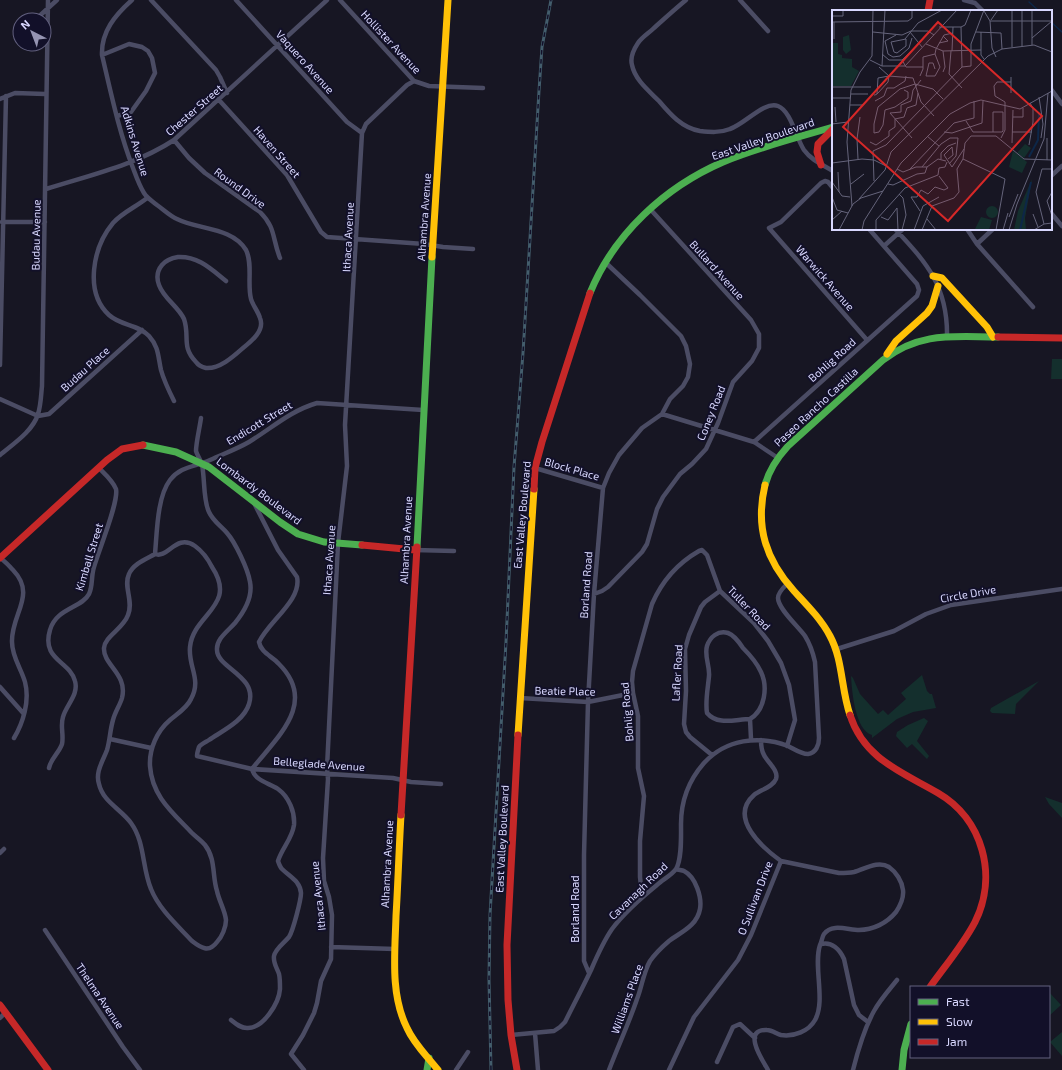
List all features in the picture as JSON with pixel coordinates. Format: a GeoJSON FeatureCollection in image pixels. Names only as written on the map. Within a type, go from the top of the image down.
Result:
{"type":"FeatureCollection","features":[{"type":"Feature","properties":{"kind":"main road","name":"Alhambra Avenue"},"geometry":{"type":"LineString","coordinates":[[438,1070],[413,1038],[402,1015],[397,989],[395,949],[402,780],[415,584],[415,550],[448,0]]}},
{"type":"Feature","properties":{"kind":"main road"},"geometry":{"type":"LineString","coordinates":[[928,10],[930,0]]}},
{"type":"Feature","properties":{"kind":"main road","name":"East Valley Boulevard"},"geometry":{"type":"LineString","coordinates":[[517,1070],[511,1035],[507,981],[508,914],[535,468],[590,293],[605,262],[630,230],[651,210],[687,182],[715,166],[759,150],[832,128]]}},
{"type":"Feature","properties":{"kind":"main road"},"geometry":{"type":"LineString","coordinates":[[821,164],[816,148],[820,139],[832,129]]}},
{"type":"Feature","properties":{"kind":"main road"},"geometry":{"type":"LineString","coordinates":[[933,276],[942,278],[987,327],[994,337]]}},
{"type":"Feature","properties":{"kind":"main road"},"geometry":{"type":"LineString","coordinates":[[883,360],[896,341],[927,313],[933,304],[938,286]]}},
{"type":"Feature","properties":{"kind":"main road","name":"Paseo Rancho Castilla"},"geometry":{"type":"LineString","coordinates":[[931,986],[957,951],[980,912],[985,891],[986,876],[982,851],[973,826],[960,809],[939,794],[876,756],[856,730],[847,708],[843,689],[842,670],[837,649],[824,625],[788,583],[771,558],[765,542],[761,523],[764,491],[768,478],[778,458],[793,441],[895,351],[916,341],[936,337],[1062,338]]}},
{"type":"Feature","properties":{"kind":"main road","name":"Lombardy Boulevard"},"geometry":{"type":"LineString","coordinates":[[0,558],[106,460],[122,449],[144,445],[176,452],[209,467],[280,522],[298,534],[315,540],[415,550]]}},
{"type":"Feature","properties":{"kind":"main road"},"geometry":{"type":"LineString","coordinates":[[0,1005],[48,1070]]}},
{"type":"Feature","properties":{"kind":"main road"},"geometry":{"type":"LineString","coordinates":[[902,1070],[904,1050],[910,1028]]}},
{"type":"Feature","properties":{"kind":"main road"},"geometry":{"type":"LineString","coordinates":[[427,1070],[429,1058]]}},
{"type":"Feature","properties":{"kind":"street","name":"Budau Avenue"},"geometry":{"type":"LineString","coordinates":[[0,455],[32,426],[38,416],[40,406],[42,386],[46,189],[48,0]]}},
{"type":"Feature","properties":{"kind":"street"},"geometry":{"type":"LineString","coordinates":[[44,12],[57,0]]}},
{"type":"Feature","properties":{"kind":"street","name":"Adkins Avenue"},"geometry":{"type":"LineString","coordinates":[[132,0],[115,16],[108,26],[102,45],[102,55],[117,116],[131,162],[141,187],[148,198],[176,219],[225,234],[242,245],[248,258],[250,297],[261,320],[261,328],[256,336],[226,361],[216,367],[206,368],[198,365],[192,358],[186,342],[186,325],[183,318],[163,293],[159,285],[157,275],[159,268],[164,263],[173,258],[184,257],[197,259],[226,281]]}},
{"type":"Feature","properties":{"kind":"street"},"geometry":{"type":"LineString","coordinates":[[151,0],[216,70],[227,93]]}},
{"type":"Feature","properties":{"kind":"street","name":"Vaquero Avenue"},"geometry":{"type":"LineString","coordinates":[[236,0],[347,122],[362,133]]}},
{"type":"Feature","properties":{"kind":"street","name":"Chester Street"},"geometry":{"type":"LineString","coordinates":[[46,189],[150,155],[174,140],[327,0]]}},
{"type":"Feature","properties":{"kind":"street","name":"Hollister Avenue"},"geometry":{"type":"LineString","coordinates":[[340,0],[414,81],[429,86],[483,88]]}},
{"type":"Feature","properties":{"kind":"street"},"geometry":{"type":"LineString","coordinates":[[686,0],[639,42],[632,53],[631,64],[637,77],[673,117],[685,126],[697,130],[720,132],[742,124],[763,108],[771,105],[783,109],[788,115],[797,138],[807,154],[832,170]]}},
{"type":"Feature","properties":{"kind":"street"},"geometry":{"type":"LineString","coordinates":[[740,0],[768,31]]}},
{"type":"Feature","properties":{"kind":"street"},"geometry":{"type":"LineString","coordinates":[[964,0],[975,3],[982,10]]}},
{"type":"Feature","properties":{"kind":"street"},"geometry":{"type":"LineString","coordinates":[[102,55],[129,44],[142,47],[148,51],[152,58],[155,73],[146,91],[131,112],[117,116]]}},
{"type":"Feature","properties":{"kind":"street"},"geometry":{"type":"LineString","coordinates":[[362,133],[366,124],[407,84],[414,81]]}},
{"type":"Feature","properties":{"kind":"street"},"geometry":{"type":"LineString","coordinates":[[1052,90],[1062,104]]}},
{"type":"Feature","properties":{"kind":"street"},"geometry":{"type":"LineString","coordinates":[[0,99],[15,93],[46,94]]}},
{"type":"Feature","properties":{"kind":"street"},"geometry":{"type":"LineString","coordinates":[[0,365],[6,96]]}},
{"type":"Feature","properties":{"kind":"street","name":"Haven Street"},"geometry":{"type":"LineString","coordinates":[[219,100],[287,175],[321,232],[327,236],[473,249]]}},
{"type":"Feature","properties":{"kind":"street","name":"Ithaca Avenue"},"geometry":{"type":"LineString","coordinates":[[304,1070],[291,1054],[314,1013],[321,980],[331,959],[332,915],[329,896],[324,881],[323,858],[338,543],[347,466],[345,425],[362,133]]}},
{"type":"Feature","properties":{"kind":"street","name":"Round Drive"},"geometry":{"type":"LineString","coordinates":[[174,140],[204,173],[260,212],[266,218],[273,232],[276,248],[280,258]]}},
{"type":"Feature","properties":{"kind":"street"},"geometry":{"type":"LineString","coordinates":[[1052,175],[1062,166]]}},
{"type":"Feature","properties":{"kind":"street","name":"Warwick Avenue"},"geometry":{"type":"LineString","coordinates":[[832,187],[828,182],[825,181],[821,183],[781,222],[769,228],[867,340]]}},
{"type":"Feature","properties":{"kind":"street"},"geometry":{"type":"LineString","coordinates":[[148,198],[121,216],[104,235],[96,256],[93,277],[97,297],[102,308],[109,316],[142,330],[156,345],[166,386],[174,401]]}},
{"type":"Feature","properties":{"kind":"street","name":"Bullard Avenue"},"geometry":{"type":"LineString","coordinates":[[651,210],[751,320],[759,334],[759,348]]}},
{"type":"Feature","properties":{"kind":"street"},"geometry":{"type":"LineString","coordinates":[[1052,214],[1062,226]]}},
{"type":"Feature","properties":{"kind":"street"},"geometry":{"type":"LineString","coordinates":[[2,222],[45,222]]}},
{"type":"Feature","properties":{"kind":"street"},"geometry":{"type":"LineString","coordinates":[[870,230],[884,246],[897,231],[929,268],[944,300],[947,312],[948,337]]}},
{"type":"Feature","properties":{"kind":"street"},"geometry":{"type":"LineString","coordinates":[[968,230],[976,244],[1033,307]]}},
{"type":"Feature","properties":{"kind":"street"},"geometry":{"type":"LineString","coordinates":[[976,244],[992,230]]}},
{"type":"Feature","properties":{"kind":"street","name":"Bohlig Road"},"geometry":{"type":"LineString","coordinates":[[754,442],[917,296],[919,290],[917,284],[884,246]]}},
{"type":"Feature","properties":{"kind":"street","name":"Borland Road"},"geometry":{"type":"LineString","coordinates":[[589,973],[584,961],[584,855],[588,702],[594,594],[603,488],[619,455],[642,428],[662,414],[670,399],[683,386],[688,377],[690,364],[686,346],[681,336],[605,262]]}},
{"type":"Feature","properties":{"kind":"street","name":"Budau Place"},"geometry":{"type":"LineString","coordinates":[[38,416],[49,414],[142,330]]}},
{"type":"Feature","properties":{"kind":"street","name":"Coney Road"},"geometry":{"type":"LineString","coordinates":[[594,594],[608,587],[642,552],[647,544],[657,509],[663,497],[680,474],[706,449],[734,382],[752,361],[759,348]]}},
{"type":"Feature","properties":{"kind":"street"},"geometry":{"type":"LineString","coordinates":[[0,399],[38,416]]}},
{"type":"Feature","properties":{"kind":"street","name":"Endicott Street"},"geometry":{"type":"LineString","coordinates":[[155,554],[159,511],[170,481],[178,472],[188,466],[202,464],[248,442],[289,414],[303,407],[317,403],[423,410]]}},
{"type":"Feature","properties":{"kind":"street"},"geometry":{"type":"LineString","coordinates":[[662,414],[754,442],[778,458]]}},
{"type":"Feature","properties":{"kind":"street"},"geometry":{"type":"LineString","coordinates":[[201,418],[196,451],[202,464]]}},
{"type":"Feature","properties":{"kind":"street","name":"Belleglade Avenue"},"geometry":{"type":"LineString","coordinates":[[202,464],[208,512],[228,533],[233,541],[246,568],[250,582],[249,596],[245,608],[235,622],[220,638],[217,649],[220,658],[240,676],[245,683],[250,698],[249,706],[240,718],[200,746],[197,756],[252,768],[393,778],[411,782],[441,784]]}},
{"type":"Feature","properties":{"kind":"street","name":"Kimball Street"},"geometry":{"type":"LineString","coordinates":[[49,768],[53,757],[60,749],[62,743],[62,718],[66,708],[73,699],[76,690],[75,681],[71,673],[56,659],[48,641],[50,629],[54,620],[89,595],[92,572],[112,514],[116,490],[112,482],[99,468]]}},
{"type":"Feature","properties":{"kind":"street","name":"Block Place"},"geometry":{"type":"LineString","coordinates":[[535,468],[603,488]]}},
{"type":"Feature","properties":{"kind":"street"},"geometry":{"type":"LineString","coordinates":[[231,1020],[241,1028],[248,1029],[261,1023],[274,1007],[279,996],[280,987],[279,974],[274,963],[274,955],[290,935],[301,892],[298,883],[282,869],[278,862],[280,854],[287,844],[292,832],[294,823],[293,809],[288,799],[279,790],[257,777],[253,773],[252,768],[290,722],[295,708],[295,692],[291,679],[279,663],[262,649],[259,642],[263,634],[295,595],[298,582],[297,577],[278,550],[252,500]]}},
{"type":"Feature","properties":{"kind":"street"},"geometry":{"type":"LineString","coordinates":[[181,542],[189,543],[196,546],[217,573],[220,584],[220,595],[216,604],[193,636],[190,646],[190,657],[196,677],[195,690],[191,700],[182,711],[168,721],[161,730],[151,748],[150,763],[151,779],[157,793],[165,804],[205,844],[210,852],[213,861],[217,893],[223,906],[226,920],[224,930],[219,940],[213,947],[207,949],[198,946],[158,902],[150,889],[138,834],[127,817],[102,793],[98,783],[99,768],[110,739],[113,719],[122,697],[123,686],[116,669],[105,655],[104,648],[110,636],[121,627],[129,613],[130,603],[127,585],[129,572],[138,564],[155,554],[163,554],[181,542]]}},
{"type":"Feature","properties":{"kind":"street","name":"Lombardy Boulevard"},"geometry":{"type":"LineString","coordinates":[[415,550],[454,552]]}},
{"type":"Feature","properties":{"kind":"street","name":"Bohlig Road"},"geometry":{"type":"LineString","coordinates":[[646,894],[641,886],[640,878],[640,841],[644,796],[638,768],[638,716],[633,693],[633,671],[655,596],[672,572],[682,562],[702,550]]}},
{"type":"Feature","properties":{"kind":"street","name":"Tuller Road"},"geometry":{"type":"LineString","coordinates":[[702,550],[707,555],[720,591],[754,623],[768,641],[781,663],[789,685],[795,720],[787,746]]}},
{"type":"Feature","properties":{"kind":"street"},"geometry":{"type":"LineString","coordinates":[[0,558],[21,578],[24,596],[14,624],[12,640],[16,662],[25,683],[26,692],[24,714],[20,728],[14,738]]}},
{"type":"Feature","properties":{"kind":"street","name":"Cavanagh Road"},"geometry":{"type":"LineString","coordinates":[[511,1035],[554,1031],[565,1022],[603,944],[612,929],[646,894],[676,869],[681,845],[681,822],[685,796],[696,773],[712,755],[728,746],[751,740],[761,740],[787,746],[801,753],[807,754],[816,749],[819,745],[815,662],[813,654],[804,636],[779,602],[779,595],[788,583]]}},
{"type":"Feature","properties":{"kind":"street","name":"Circle Drive"},"geometry":{"type":"LineString","coordinates":[[837,649],[894,631],[926,614],[951,605],[1062,589]]}},
{"type":"Feature","properties":{"kind":"street","name":"Lafler Road"},"geometry":{"type":"LineString","coordinates":[[712,755],[686,732],[684,724],[686,691],[685,649],[689,635],[704,602],[720,591]]}},
{"type":"Feature","properties":{"kind":"street"},"geometry":{"type":"LineString","coordinates":[[723,632],[733,636],[753,659],[762,674],[765,687],[763,704],[758,712],[750,719],[718,721],[710,717],[707,713],[708,685],[710,675],[706,647],[713,636],[718,633],[723,632]]}},
{"type":"Feature","properties":{"kind":"street"},"geometry":{"type":"LineString","coordinates":[[0,687],[24,714]]}},
{"type":"Feature","properties":{"kind":"street","name":"Beatie Place"},"geometry":{"type":"LineString","coordinates":[[520,698],[588,702],[633,693]]}},
{"type":"Feature","properties":{"kind":"street"},"geometry":{"type":"LineString","coordinates":[[750,719],[751,740]]}},
{"type":"Feature","properties":{"kind":"street"},"geometry":{"type":"LineString","coordinates":[[110,739],[151,748]]}},
{"type":"Feature","properties":{"kind":"street","name":"O Sullivan Drive"},"geometry":{"type":"LineString","coordinates":[[670,1070],[694,1017],[738,960],[751,935],[781,861],[756,841],[750,833],[745,817],[745,811],[748,803],[753,796],[772,784],[776,779],[774,768],[763,754],[761,740]]}},
{"type":"Feature","properties":{"kind":"street"},"geometry":{"type":"LineString","coordinates":[[768,1070],[756,1047],[754,1041],[755,1035],[760,1031],[768,1030],[786,1035],[797,1034],[810,1027],[816,1019],[819,996],[818,950],[824,934],[835,928],[859,930],[878,926],[887,921],[900,906],[903,891],[902,883],[894,872],[888,866],[881,864],[849,873],[839,873],[781,861]]}},
{"type":"Feature","properties":{"kind":"street","name":"Williams Place"},"geometry":{"type":"LineString","coordinates":[[609,1070],[638,998],[644,976],[650,962],[658,951],[669,941],[690,927],[696,920],[700,909],[697,888],[685,871],[676,869]]}},
{"type":"Feature","properties":{"kind":"street","name":"Thelma Avenue"},"geometry":{"type":"LineString","coordinates":[[45,930],[140,1070]]}},
{"type":"Feature","properties":{"kind":"street"},"geometry":{"type":"LineString","coordinates":[[821,944],[826,943],[832,945],[842,955],[854,1005],[859,1015],[868,1022]]}},
{"type":"Feature","properties":{"kind":"street"},"geometry":{"type":"LineString","coordinates":[[331,947],[395,949]]}},
{"type":"Feature","properties":{"kind":"street"},"geometry":{"type":"LineString","coordinates":[[853,1070],[868,1022],[878,1005],[897,980]]}},
{"type":"Feature","properties":{"kind":"street"},"geometry":{"type":"LineString","coordinates":[[0,1018],[6,1012]]}},
{"type":"Feature","properties":{"kind":"street"},"geometry":{"type":"LineString","coordinates":[[717,1062],[733,1027],[740,1024],[755,1038]]}},
{"type":"Feature","properties":{"kind":"street"},"geometry":{"type":"LineString","coordinates":[[535,1032],[538,1070]]}},
{"type":"Feature","properties":{"kind":"street"},"geometry":{"type":"LineString","coordinates":[[456,1070],[468,1052]]}},
{"type":"Feature","properties":{"kind":"green space"},"geometry":{"type":"Polygon","coordinates":[[[1052,359],[1062,359],[1062,379],[1051,379],[1052,359]]]}},
{"type":"Feature","properties":{"kind":"green space"},"geometry":{"type":"Polygon","coordinates":[[[922,675],[927,691],[932,694],[936,708],[913,712],[897,719],[872,738],[872,735],[866,732],[858,718],[852,691],[851,676],[860,694],[878,714],[883,710],[888,715],[906,699],[901,693],[922,675]]]}},
{"type":"Feature","properties":{"kind":"green space"},"geometry":{"type":"Polygon","coordinates":[[[1039,681],[1016,704],[1015,714],[992,713],[990,711],[991,708],[1039,681]]]}},
{"type":"Feature","properties":{"kind":"green space"},"geometry":{"type":"Polygon","coordinates":[[[924,718],[928,721],[917,741],[929,756],[927,759],[912,744],[907,748],[896,736],[897,732],[924,718]]]}},
{"type":"Feature","properties":{"kind":"green space"},"geometry":{"type":"Polygon","coordinates":[[[1045,797],[1062,803],[1062,818],[1049,804],[1045,797]]]}},
{"type":"Feature","properties":{"kind":"green space"},"geometry":{"type":"Polygon","coordinates":[[[1050,993],[1061,1005],[1050,1015],[1050,993]]]}},
{"type":"Feature","properties":{"kind":"green space"},"geometry":{"type":"Polygon","coordinates":[[[1062,1032],[1062,1056],[1050,1042],[1062,1032]]]}},
{"type":"Feature","properties":{"kind":"waterway"},"geometry":{"type":"LineString","coordinates":[[1029,2],[1038,10]]}},
{"type":"Feature","properties":{"kind":"waterway"},"geometry":{"type":"LineString","coordinates":[[1052,23],[1062,32]]}},
{"type":"Feature","properties":{"kind":"railway"},"geometry":{"type":"LineString","coordinates":[[491,1070],[489,979],[490,915],[506,642],[514,467],[523,353],[542,47],[551,0]]}},
{"type":"Feature","properties":{"kind":"traffic: fast"},"geometry":{"type":"LineString","coordinates":[[590,293],[600,271],[627,232],[662,199],[681,185],[702,172],[723,162],[778,143],[832,127]]}},
{"type":"Feature","properties":{"kind":"traffic: fast"},"geometry":{"type":"LineString","coordinates":[[417,547],[432,257]]}},
{"type":"Feature","properties":{"kind":"traffic: fast"},"geometry":{"type":"LineString","coordinates":[[765,485],[774,464],[788,446],[883,360],[897,351],[911,344],[938,338],[998,337]]}},
{"type":"Feature","properties":{"kind":"traffic: fast"},"geometry":{"type":"LineString","coordinates":[[143,445],[176,452],[209,467],[280,522],[298,534],[324,542],[362,545]]}},
{"type":"Feature","properties":{"kind":"traffic: fast"},"geometry":{"type":"LineString","coordinates":[[902,1070],[904,1050],[910,1028]]}},
{"type":"Feature","properties":{"kind":"traffic: fast"},"geometry":{"type":"LineString","coordinates":[[427,1070],[429,1058]]}},
{"type":"Feature","properties":{"kind":"traffic: slow"},"geometry":{"type":"LineString","coordinates":[[432,257],[448,0]]}},
{"type":"Feature","properties":{"kind":"traffic: slow"},"geometry":{"type":"LineString","coordinates":[[933,276],[942,278],[987,327],[993,337]]}},
{"type":"Feature","properties":{"kind":"traffic: slow"},"geometry":{"type":"LineString","coordinates":[[887,354],[896,341],[927,313],[932,306],[938,286]]}},
{"type":"Feature","properties":{"kind":"traffic: slow"},"geometry":{"type":"LineString","coordinates":[[765,485],[761,515],[765,542],[776,567],[784,579],[818,618],[830,636],[840,665],[850,715]]}},
{"type":"Feature","properties":{"kind":"traffic: slow"},"geometry":{"type":"LineString","coordinates":[[518,735],[534,489]]}},
{"type":"Feature","properties":{"kind":"traffic: slow"},"geometry":{"type":"LineString","coordinates":[[401,815],[395,944],[395,973],[398,1001],[410,1034],[417,1045],[438,1070]]}},
{"type":"Feature","properties":{"kind":"traffic: jam"},"geometry":{"type":"LineString","coordinates":[[928,10],[930,0]]}},
{"type":"Feature","properties":{"kind":"traffic: jam"},"geometry":{"type":"LineString","coordinates":[[821,165],[817,152],[818,144],[832,130]]}},
{"type":"Feature","properties":{"kind":"traffic: jam"},"geometry":{"type":"LineString","coordinates":[[534,489],[535,468],[542,442],[590,293]]}},
{"type":"Feature","properties":{"kind":"traffic: jam"},"geometry":{"type":"LineString","coordinates":[[998,337],[1062,338]]}},
{"type":"Feature","properties":{"kind":"traffic: jam"},"geometry":{"type":"LineString","coordinates":[[0,558],[107,460],[122,449],[143,445]]}},
{"type":"Feature","properties":{"kind":"traffic: jam"},"geometry":{"type":"LineString","coordinates":[[362,545],[415,550]]}},
{"type":"Feature","properties":{"kind":"traffic: jam"},"geometry":{"type":"LineString","coordinates":[[401,815],[417,547]]}},
{"type":"Feature","properties":{"kind":"traffic: jam"},"geometry":{"type":"LineString","coordinates":[[850,715],[856,730],[865,743],[886,763],[938,793],[953,804],[966,818],[976,833],[982,850],[985,868],[985,886],[982,904],[975,922],[965,939],[931,986]]}},
{"type":"Feature","properties":{"kind":"traffic: jam"},"geometry":{"type":"LineString","coordinates":[[517,1070],[511,1035],[508,1000],[507,945],[518,735]]}},
{"type":"Feature","properties":{"kind":"traffic: jam"},"geometry":{"type":"LineString","coordinates":[[0,1005],[48,1070]]}}]}
